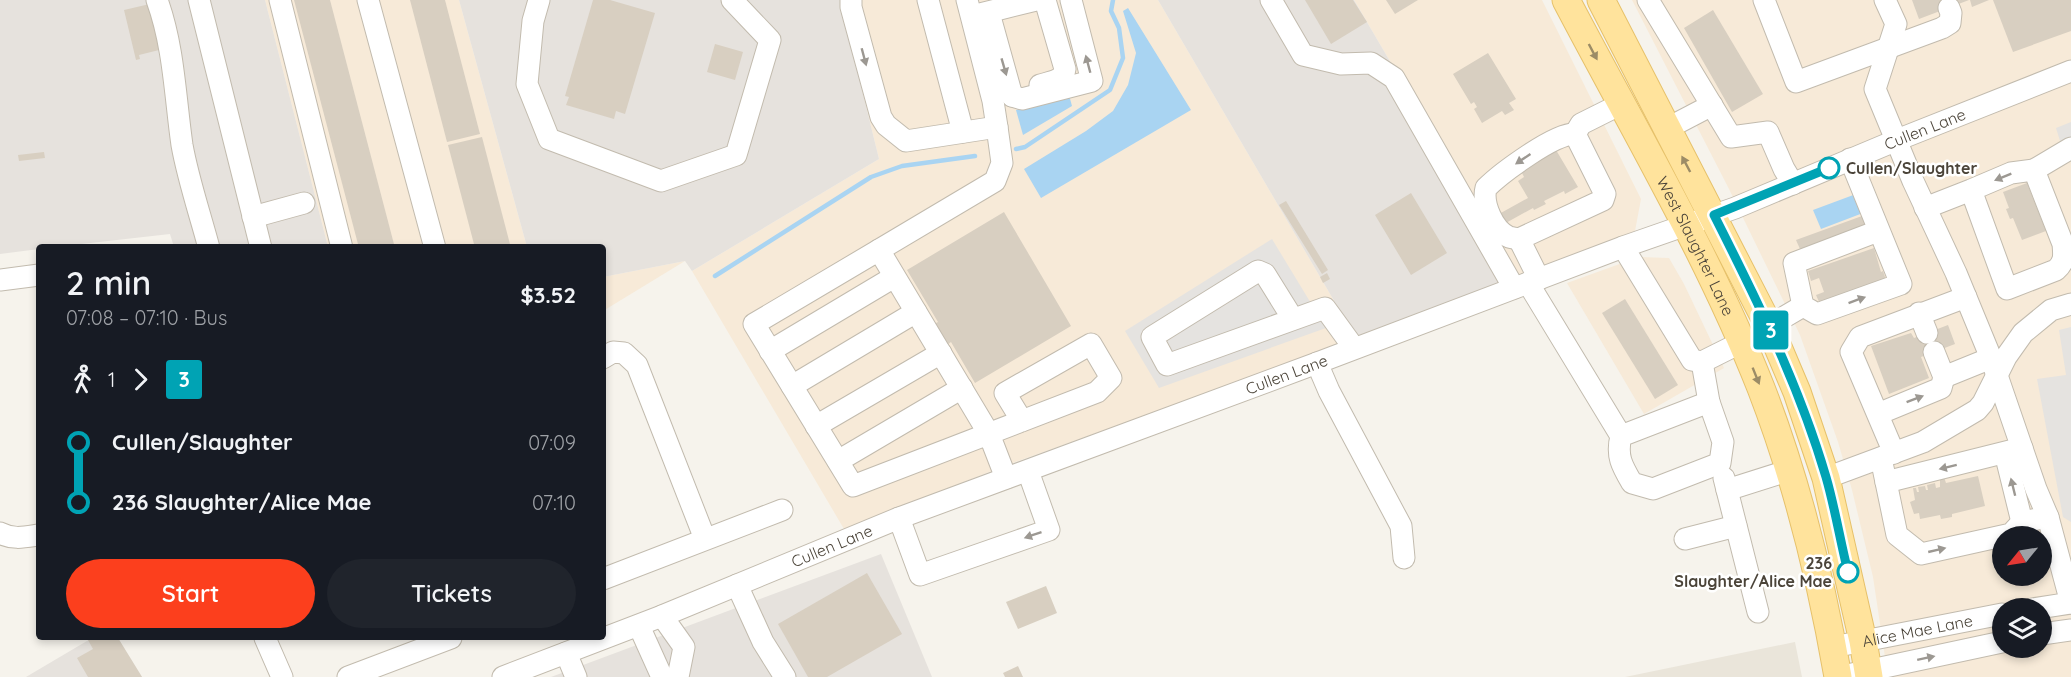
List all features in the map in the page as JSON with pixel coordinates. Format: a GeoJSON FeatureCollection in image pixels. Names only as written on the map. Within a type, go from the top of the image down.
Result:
{"type":"FeatureCollection","features":[{"type":"Feature","properties":{"kind":"main road","name":"West Slaughter Lane"},"geometry":{"type":"LineString","coordinates":[[1566,0],[1685,225],[1742,342],[1762,390],[1790,470],[1806,530],[1838,677]]}},
{"type":"Feature","properties":{"kind":"main road","name":"West Slaughter Lane"},"geometry":{"type":"LineString","coordinates":[[1601,0],[1714,215],[1769,326],[1797,392],[1826,478],[1869,673]]}},
{"type":"Feature","properties":{"kind":"street"},"geometry":{"type":"LineString","coordinates":[[157,0],[164,18],[173,63],[183,147],[208,244]]}},
{"type":"Feature","properties":{"kind":"street"},"geometry":{"type":"LineString","coordinates":[[199,0],[260,244]]}},
{"type":"Feature","properties":{"kind":"street"},"geometry":{"type":"LineString","coordinates":[[280,0],[341,244]]}},
{"type":"Feature","properties":{"kind":"street"},"geometry":{"type":"LineString","coordinates":[[368,0],[434,244]]}},
{"type":"Feature","properties":{"kind":"street"},"geometry":{"type":"LineString","coordinates":[[539,0],[533,21],[527,84],[549,139],[661,181],[736,155],[770,40],[732,0]]}},
{"type":"Feature","properties":{"kind":"street"},"geometry":{"type":"LineString","coordinates":[[851,0],[850,7],[881,117],[886,125],[906,141],[997,127]]}},
{"type":"Feature","properties":{"kind":"street"},"geometry":{"type":"LineString","coordinates":[[928,0],[963,132]]}},
{"type":"Feature","properties":{"kind":"street"},"geometry":{"type":"LineString","coordinates":[[976,10],[1036,0]]}},
{"type":"Feature","properties":{"kind":"street"},"geometry":{"type":"LineString","coordinates":[[1002,99],[1060,79],[1064,74],[1065,69],[1045,0]]}},
{"type":"Feature","properties":{"kind":"street"},"geometry":{"type":"LineString","coordinates":[[1002,99],[1022,99],[1092,81],[1071,0]]}},
{"type":"Feature","properties":{"kind":"street"},"geometry":{"type":"LineString","coordinates":[[1271,0],[1303,55],[1341,63],[1371,63],[1394,78],[1527,283],[1620,436],[1618,450],[1623,468],[1632,483],[1653,489],[1720,463]]}},
{"type":"Feature","properties":{"kind":"street"},"geometry":{"type":"LineString","coordinates":[[1648,0],[1731,137],[1768,132],[1793,184]]}},
{"type":"Feature","properties":{"kind":"street"},"geometry":{"type":"LineString","coordinates":[[1764,0],[1796,82],[1888,50],[1942,28],[1950,23],[1949,8]]}},
{"type":"Feature","properties":{"kind":"street"},"geometry":{"type":"LineString","coordinates":[[1885,0],[1896,24],[1875,89],[1925,208],[1966,297],[1994,367],[2013,450],[2022,522]]}},
{"type":"Feature","properties":{"kind":"street"},"geometry":{"type":"LineString","coordinates":[[976,10],[996,38],[1002,99],[997,127],[1002,163],[995,181],[754,324],[853,486],[989,434],[1096,392],[1111,378],[1091,344],[1005,393],[1022,421]]}},
{"type":"Feature","properties":{"kind":"street"},"geometry":{"type":"LineString","coordinates":[[976,10],[981,55],[1002,99]]}},
{"type":"Feature","properties":{"kind":"street"},"geometry":{"type":"LineString","coordinates":[[981,55],[996,38]]}},
{"type":"Feature","properties":{"kind":"street","name":"Cullen Lane"},"geometry":{"type":"LineString","coordinates":[[606,638],[899,518],[1714,215],[2071,71]]}},
{"type":"Feature","properties":{"kind":"street"},"geometry":{"type":"LineString","coordinates":[[1575,134],[1581,124],[1621,104]]}},
{"type":"Feature","properties":{"kind":"street"},"geometry":{"type":"LineString","coordinates":[[1668,128],[1712,105]]}},
{"type":"Feature","properties":{"kind":"street"},"geometry":{"type":"LineString","coordinates":[[1567,133],[1575,134],[1605,194],[1603,200],[1519,238],[1509,237],[1503,233],[1492,219],[1484,200],[1486,188],[1529,155],[1567,133]]}},
{"type":"Feature","properties":{"kind":"street"},"geometry":{"type":"LineString","coordinates":[[1925,208],[2011,173],[2031,171],[2071,148]]}},
{"type":"Feature","properties":{"kind":"street"},"geometry":{"type":"LineString","coordinates":[[1850,159],[1901,284],[1817,314],[1803,306],[1794,264],[1878,231]]}},
{"type":"Feature","properties":{"kind":"street"},"geometry":{"type":"LineString","coordinates":[[1971,190],[2007,289],[2056,270],[2062,265],[2064,257],[2063,244],[2031,171]]}},
{"type":"Feature","properties":{"kind":"street"},"geometry":{"type":"LineString","coordinates":[[253,217],[304,203]]}},
{"type":"Feature","properties":{"kind":"street"},"geometry":{"type":"LineString","coordinates":[[1519,238],[1527,283]]}},
{"type":"Feature","properties":{"kind":"street"},"geometry":{"type":"LineString","coordinates":[[1623,247],[1692,360],[1702,362],[1742,342]]}},
{"type":"Feature","properties":{"kind":"street"},"geometry":{"type":"LineString","coordinates":[[879,250],[989,434],[1006,478]]}},
{"type":"Feature","properties":{"kind":"street"},"geometry":{"type":"LineString","coordinates":[[1293,320],[1265,274],[1258,271],[1152,337],[1167,364],[1293,320],[1325,308],[1354,348]]}},
{"type":"Feature","properties":{"kind":"street"},"geometry":{"type":"LineString","coordinates":[[0,280],[36,275]]}},
{"type":"Feature","properties":{"kind":"street"},"geometry":{"type":"LineString","coordinates":[[770,351],[894,277]]}},
{"type":"Feature","properties":{"kind":"street"},"geometry":{"type":"LineString","coordinates":[[1966,297],[1927,333],[1860,337],[1851,352],[1878,414],[1888,455],[1886,482],[1897,535],[1921,554],[2011,534],[2022,522],[2048,517]]}},
{"type":"Feature","properties":{"kind":"street"},"geometry":{"type":"LineString","coordinates":[[1944,377],[1994,367],[2006,357],[2023,333],[2051,310],[2071,304]]}},
{"type":"Feature","properties":{"kind":"street"},"geometry":{"type":"LineString","coordinates":[[1769,326],[1803,306]]}},
{"type":"Feature","properties":{"kind":"street"},"geometry":{"type":"LineString","coordinates":[[792,386],[916,312]]}},
{"type":"Feature","properties":{"kind":"street"},"geometry":{"type":"LineString","coordinates":[[1878,414],[1941,388],[1944,377],[1927,333]]}},
{"type":"Feature","properties":{"kind":"street"},"geometry":{"type":"LineString","coordinates":[[606,356],[613,352],[624,353],[637,366],[705,539]]}},
{"type":"Feature","properties":{"kind":"street"},"geometry":{"type":"LineString","coordinates":[[816,426],[940,353]]}},
{"type":"Feature","properties":{"kind":"street"},"geometry":{"type":"LineString","coordinates":[[1702,362],[1709,402],[1723,442],[1720,463],[1726,490],[1758,612]]}},
{"type":"Feature","properties":{"kind":"street"},"geometry":{"type":"LineString","coordinates":[[1317,363],[1329,391],[1401,526],[1404,558]]}},
{"type":"Feature","properties":{"kind":"street"},"geometry":{"type":"LineString","coordinates":[[1826,478],[1923,442],[1977,410],[1983,403],[1994,367]]}},
{"type":"Feature","properties":{"kind":"street"},"geometry":{"type":"LineString","coordinates":[[838,461],[962,388]]}},
{"type":"Feature","properties":{"kind":"street"},"geometry":{"type":"LineString","coordinates":[[1620,436],[1709,402]]}},
{"type":"Feature","properties":{"kind":"street"},"geometry":{"type":"LineString","coordinates":[[1886,482],[2013,450]]}},
{"type":"Feature","properties":{"kind":"street"},"geometry":{"type":"LineString","coordinates":[[2013,450],[2048,517],[2071,603],[2052,606]]}},
{"type":"Feature","properties":{"kind":"street"},"geometry":{"type":"LineString","coordinates":[[1726,490],[1790,470]]}},
{"type":"Feature","properties":{"kind":"street"},"geometry":{"type":"LineString","coordinates":[[899,518],[920,575],[1049,530],[1028,471]]}},
{"type":"Feature","properties":{"kind":"street"},"geometry":{"type":"LineString","coordinates":[[606,578],[782,510]]}},
{"type":"Feature","properties":{"kind":"street"},"geometry":{"type":"LineString","coordinates":[[1685,539],[1736,526]]}},
{"type":"Feature","properties":{"kind":"street"},"geometry":{"type":"LineString","coordinates":[[0,533],[18,538],[36,535]]}},
{"type":"Feature","properties":{"kind":"street"},"geometry":{"type":"LineString","coordinates":[[737,585],[763,642],[785,677]]}},
{"type":"Feature","properties":{"kind":"street"},"geometry":{"type":"LineString","coordinates":[[662,616],[684,647],[678,677]]}},
{"type":"Feature","properties":{"kind":"street","name":"Alice Mae Lane"},"geometry":{"type":"LineString","coordinates":[[1833,647],[1992,616]]}},
{"type":"Feature","properties":{"kind":"street"},"geometry":{"type":"LineString","coordinates":[[639,626],[662,677]]}},
{"type":"Feature","properties":{"kind":"street"},"geometry":{"type":"LineString","coordinates":[[2052,633],[2071,630]]}},
{"type":"Feature","properties":{"kind":"street"},"geometry":{"type":"LineString","coordinates":[[266,640],[282,677]]}},
{"type":"Feature","properties":{"kind":"street"},"geometry":{"type":"LineString","coordinates":[[348,677],[447,640]]}},
{"type":"Feature","properties":{"kind":"street","name":"Cullen Lane"},"geometry":{"type":"LineString","coordinates":[[503,677],[602,640]]}},
{"type":"Feature","properties":{"kind":"street","name":"Alice Mae Lane"},"geometry":{"type":"LineString","coordinates":[[1838,677],[1869,673],[1992,644]]}},
{"type":"Feature","properties":{"kind":"street"},"geometry":{"type":"LineString","coordinates":[[567,653],[576,677]]}},
{"type":"Feature","properties":{"kind":"shaded area"},"geometry":{"type":"Polygon","coordinates":[[[0,0],[265,0],[327,244],[173,244],[170,234],[82,244],[36,244],[36,249],[0,254],[0,0]]]}},
{"type":"Feature","properties":{"kind":"shaded area"},"geometry":{"type":"Polygon","coordinates":[[[265,0],[459,0],[526,244],[327,244],[265,0]]]}},
{"type":"Feature","properties":{"kind":"shaded area"},"geometry":{"type":"Polygon","coordinates":[[[459,0],[840,0],[879,159],[692,271],[685,261],[606,276],[606,244],[526,244],[459,0]]]}},
{"type":"Feature","properties":{"kind":"shaded area"},"geometry":{"type":"Polygon","coordinates":[[[840,0],[1158,0],[1357,340],[1007,465],[844,529],[692,271],[879,159],[840,0]]]}},
{"type":"Feature","properties":{"kind":"shaded area"},"geometry":{"type":"Polygon","coordinates":[[[1158,0],[1354,0],[1519,281],[1357,340],[1158,0]]]}},
{"type":"Feature","properties":{"kind":"shaded area"},"geometry":{"type":"Polygon","coordinates":[[[1354,0],[1542,0],[1641,199],[1635,231],[1519,281],[1354,0]]]}},
{"type":"Feature","properties":{"kind":"shaded area"},"geometry":{"type":"Polygon","coordinates":[[[1632,0],[2071,0],[2071,677],[1888,677],[1873,577],[1852,490],[1838,442],[1800,335],[1729,189],[1632,0]]]}},
{"type":"Feature","properties":{"kind":"shaded area"},"geometry":{"type":"Polygon","coordinates":[[[2071,122],[2071,151],[2061,144],[2056,128],[2071,122]]]}},
{"type":"Feature","properties":{"kind":"shaded area"},"geometry":{"type":"Polygon","coordinates":[[[1272,239],[1326,328],[1159,388],[1125,331],[1272,239]]]}},
{"type":"Feature","properties":{"kind":"shaded area"},"geometry":{"type":"Polygon","coordinates":[[[1639,257],[1669,258],[1724,368],[1644,414],[1567,283],[1639,257]]]}},
{"type":"Feature","properties":{"kind":"shaded area"},"geometry":{"type":"Polygon","coordinates":[[[685,261],[606,309],[606,276],[685,261]]]}},
{"type":"Feature","properties":{"kind":"shaded area"},"geometry":{"type":"Polygon","coordinates":[[[2071,327],[2071,522],[2063,517],[2037,379],[2066,375],[2059,330],[2071,327]]]}},
{"type":"Feature","properties":{"kind":"shaded area"},"geometry":{"type":"Polygon","coordinates":[[[881,554],[932,677],[551,677],[881,554]]]}},
{"type":"Feature","properties":{"kind":"shaded area"},"geometry":{"type":"Polygon","coordinates":[[[89,640],[119,640],[142,677],[26,677],[89,640]]]}},
{"type":"Feature","properties":{"kind":"shaded area"},"geometry":{"type":"Polygon","coordinates":[[[1795,642],[1802,677],[1625,677],[1795,642]]]}},
{"type":"Feature","properties":{"kind":"water"},"geometry":{"type":"Polygon","coordinates":[[[1128,8],[1191,110],[1041,198],[1024,169],[1086,131],[1113,111],[1128,85],[1136,53],[1123,11],[1128,8]]]}},
{"type":"Feature","properties":{"kind":"water"},"geometry":{"type":"Polygon","coordinates":[[[1069,95],[1072,106],[1023,135],[1016,110],[1069,95]]]}},
{"type":"Feature","properties":{"kind":"water"},"geometry":{"type":"Polygon","coordinates":[[[1856,194],[1863,213],[1821,229],[1813,210],[1856,194]]]}},
{"type":"Feature","properties":{"kind":"building"},"geometry":{"type":"Polygon","coordinates":[[[294,0],[330,0],[394,244],[358,244],[294,0]]]}},
{"type":"Feature","properties":{"kind":"building"},"geometry":{"type":"Polygon","coordinates":[[[410,0],[445,0],[480,134],[447,142],[410,0]]]}},
{"type":"Feature","properties":{"kind":"building"},"geometry":{"type":"Polygon","coordinates":[[[593,0],[610,0],[655,13],[625,114],[616,111],[614,119],[566,105],[569,97],[565,96],[593,0]]]}},
{"type":"Feature","properties":{"kind":"building"},"geometry":{"type":"Polygon","coordinates":[[[1305,0],[1353,0],[1367,22],[1331,44],[1305,0]]]}},
{"type":"Feature","properties":{"kind":"building"},"geometry":{"type":"Polygon","coordinates":[[[1386,0],[1418,0],[1395,14],[1386,0]]]}},
{"type":"Feature","properties":{"kind":"building"},"geometry":{"type":"Polygon","coordinates":[[[1912,0],[1969,0],[1919,19],[1912,0]]]}},
{"type":"Feature","properties":{"kind":"building"},"geometry":{"type":"Polygon","coordinates":[[[1970,0],[1989,0],[1972,7],[1970,0]]]}},
{"type":"Feature","properties":{"kind":"building"},"geometry":{"type":"Polygon","coordinates":[[[1993,0],[2071,0],[2071,31],[2013,52],[1993,0]]]}},
{"type":"Feature","properties":{"kind":"building"},"geometry":{"type":"Polygon","coordinates":[[[154,3],[165,46],[158,47],[159,50],[139,55],[140,59],[136,60],[124,10],[154,3]]]}},
{"type":"Feature","properties":{"kind":"building"},"geometry":{"type":"Polygon","coordinates":[[[1713,10],[1763,94],[1732,112],[1684,28],[1713,10]]]}},
{"type":"Feature","properties":{"kind":"building"},"geometry":{"type":"Polygon","coordinates":[[[715,44],[743,52],[735,80],[707,72],[715,44]]]}},
{"type":"Feature","properties":{"kind":"building"},"geometry":{"type":"Polygon","coordinates":[[[1488,53],[1516,99],[1509,103],[1514,110],[1505,115],[1502,111],[1482,123],[1474,109],[1477,107],[1474,102],[1471,104],[1453,74],[1488,53]]]}},
{"type":"Feature","properties":{"kind":"building"},"geometry":{"type":"Polygon","coordinates":[[[482,137],[510,244],[474,244],[448,145],[482,137]]]}},
{"type":"Feature","properties":{"kind":"building"},"geometry":{"type":"Polygon","coordinates":[[[1556,150],[1578,187],[1544,201],[1546,204],[1534,210],[1533,208],[1504,224],[1499,214],[1528,198],[1518,181],[1524,177],[1520,169],[1556,150]]]}},
{"type":"Feature","properties":{"kind":"building"},"geometry":{"type":"Polygon","coordinates":[[[44,152],[45,158],[19,161],[18,155],[44,152]]]}},
{"type":"Feature","properties":{"kind":"building"},"geometry":{"type":"Polygon","coordinates":[[[2027,183],[2046,231],[2022,240],[2013,218],[2010,219],[2006,209],[2009,208],[2003,192],[2027,183]]]}},
{"type":"Feature","properties":{"kind":"building"},"geometry":{"type":"Polygon","coordinates":[[[1411,193],[1447,253],[1411,275],[1375,215],[1411,193]]]}},
{"type":"Feature","properties":{"kind":"building"},"geometry":{"type":"Polygon","coordinates":[[[1286,201],[1328,270],[1322,274],[1279,205],[1286,201]]]}},
{"type":"Feature","properties":{"kind":"building"},"geometry":{"type":"Polygon","coordinates":[[[1004,212],[1071,326],[975,383],[951,342],[947,345],[934,324],[938,322],[907,270],[1004,212]]]}},
{"type":"Feature","properties":{"kind":"building"},"geometry":{"type":"Polygon","coordinates":[[[1862,216],[1865,225],[1800,249],[1796,240],[1862,216]]]}},
{"type":"Feature","properties":{"kind":"building"},"geometry":{"type":"Polygon","coordinates":[[[1874,248],[1881,272],[1883,271],[1886,280],[1820,304],[1816,295],[1824,292],[1819,278],[1811,281],[1808,271],[1874,248]]]}},
{"type":"Feature","properties":{"kind":"building"},"geometry":{"type":"Polygon","coordinates":[[[1327,273],[1330,279],[1323,283],[1320,277],[1327,273]]]}},
{"type":"Feature","properties":{"kind":"building"},"geometry":{"type":"Polygon","coordinates":[[[1625,299],[1678,385],[1655,399],[1602,313],[1625,299]]]}},
{"type":"Feature","properties":{"kind":"building"},"geometry":{"type":"Polygon","coordinates":[[[1948,325],[1955,344],[1921,357],[1929,378],[1889,394],[1871,346],[1911,333],[1914,338],[1948,325]]]}},
{"type":"Feature","properties":{"kind":"building"},"geometry":{"type":"Polygon","coordinates":[[[1978,476],[1985,506],[1941,519],[1940,515],[1920,519],[1919,513],[1914,514],[1910,502],[1915,500],[1913,488],[1919,492],[1918,487],[1925,486],[1928,490],[1927,485],[1935,483],[1936,488],[1940,487],[1940,479],[1944,477],[1946,483],[1978,476]]]}},
{"type":"Feature","properties":{"kind":"building"},"geometry":{"type":"Polygon","coordinates":[[[867,573],[902,634],[827,677],[808,677],[778,624],[867,573]]]}},
{"type":"Feature","properties":{"kind":"building"},"geometry":{"type":"Polygon","coordinates":[[[1046,586],[1057,613],[1018,629],[1006,602],[1046,586]]]}},
{"type":"Feature","properties":{"kind":"building"},"geometry":{"type":"Polygon","coordinates":[[[88,640],[119,640],[142,677],[88,677],[77,658],[93,649],[88,640]]]}},
{"type":"Feature","properties":{"kind":"building"},"geometry":{"type":"Polygon","coordinates":[[[1018,666],[1023,677],[1005,677],[1003,673],[1018,666]]]}},
{"type":"Feature","properties":{"kind":"waterway"},"geometry":{"type":"LineString","coordinates":[[1016,149],[1025,147],[1110,90],[1123,58],[1119,28],[1111,11],[1113,0]]}},
{"type":"Feature","properties":{"kind":"waterway"},"geometry":{"type":"LineString","coordinates":[[715,276],[871,177],[902,166],[975,156]]}},
{"type":"Feature","properties":{"kind":"bus line","name":"3"},"geometry":{"type":"LineString","coordinates":[[1829,168],[1714,215],[1769,326],[1797,392],[1826,478],[1848,572]]}},
{"type":"Feature","properties":{"kind":"place","name":"Cullen/Slaughter"},"geometry":{"type":"Point","coordinates":[1829,168]}},
{"type":"Feature","properties":{"kind":"place","name":"236 Slaughter/Alice Mae"},"geometry":{"type":"Point","coordinates":[1848,572]}}]}
